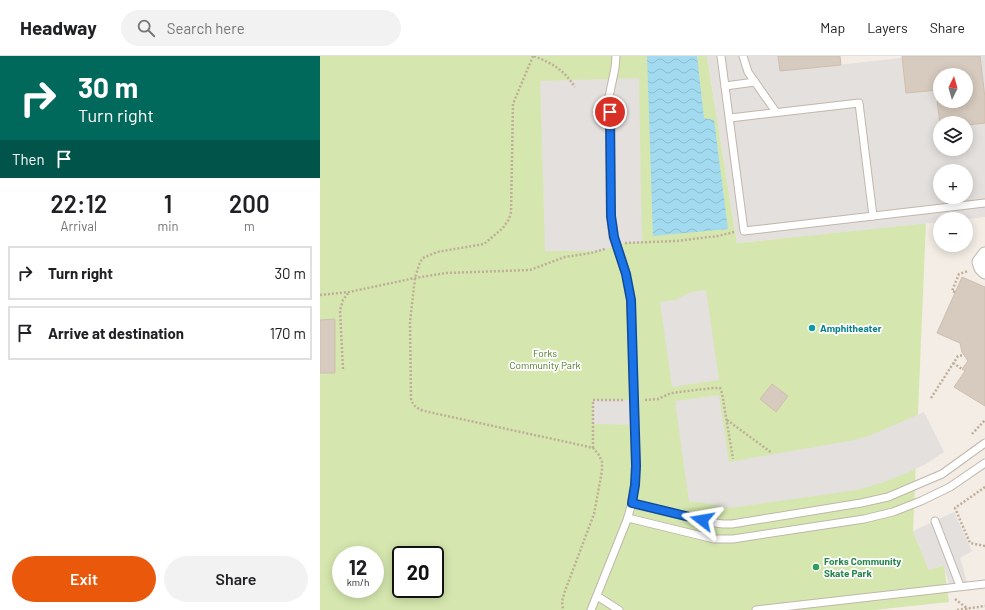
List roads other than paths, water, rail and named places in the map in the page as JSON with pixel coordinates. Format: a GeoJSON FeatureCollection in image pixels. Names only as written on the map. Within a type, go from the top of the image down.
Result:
{"type":"FeatureCollection","features":[{"type":"Feature","properties":{"kind":"street"},"geometry":{"type":"LineString","coordinates":[[983,270],[979,262],[985,254]]}},
{"type":"Feature","properties":{"kind":"lane"},"geometry":{"type":"LineString","coordinates":[[591,610],[628,518],[635,485],[636,466],[631,300],[626,274],[616,246],[611,216],[610,98],[616,56]]}},
{"type":"Feature","properties":{"kind":"lane"},"geometry":{"type":"LineString","coordinates":[[722,56],[744,231],[985,203]]}},
{"type":"Feature","properties":{"kind":"lane"},"geometry":{"type":"LineString","coordinates":[[743,56],[746,66],[755,82],[776,112]]}},
{"type":"Feature","properties":{"kind":"lane"},"geometry":{"type":"LineString","coordinates":[[725,86],[755,82]]}},
{"type":"Feature","properties":{"kind":"lane"},"geometry":{"type":"LineString","coordinates":[[730,118],[859,102],[873,216]]}},
{"type":"Feature","properties":{"kind":"lane"},"geometry":{"type":"LineString","coordinates":[[632,503],[723,524],[732,524],[861,503],[888,497],[942,474],[985,443]]}},
{"type":"Feature","properties":{"kind":"lane"},"geometry":{"type":"LineString","coordinates":[[628,518],[714,539],[733,539],[864,519],[893,512],[950,488],[985,463]]}},
{"type":"Feature","properties":{"kind":"lane"},"geometry":{"type":"LineString","coordinates":[[935,521],[960,586]]}},
{"type":"Feature","properties":{"kind":"lane"},"geometry":{"type":"LineString","coordinates":[[756,610],[985,584]]}},
{"type":"Feature","properties":{"kind":"lane"},"geometry":{"type":"LineString","coordinates":[[597,596],[619,610]]}},
{"type":"Feature","properties":{"kind":"water"},"geometry":{"type":"Polygon","coordinates":[[[647,56],[697,56],[704,118],[714,120],[728,229],[653,236],[647,56]]]}},
{"type":"Feature","properties":{"kind":"place","name":"Amphitheater"},"geometry":{"type":"Point","coordinates":[812,328]}},
{"type":"Feature","properties":{"kind":"place","name":"Forks Community Skate Park"},"geometry":{"type":"Point","coordinates":[816,567]}},
{"type":"Feature","properties":{"kind":"park label","name":"Forks Community Park"},"geometry":{"type":"Point","coordinates":[545,358]}}]}
